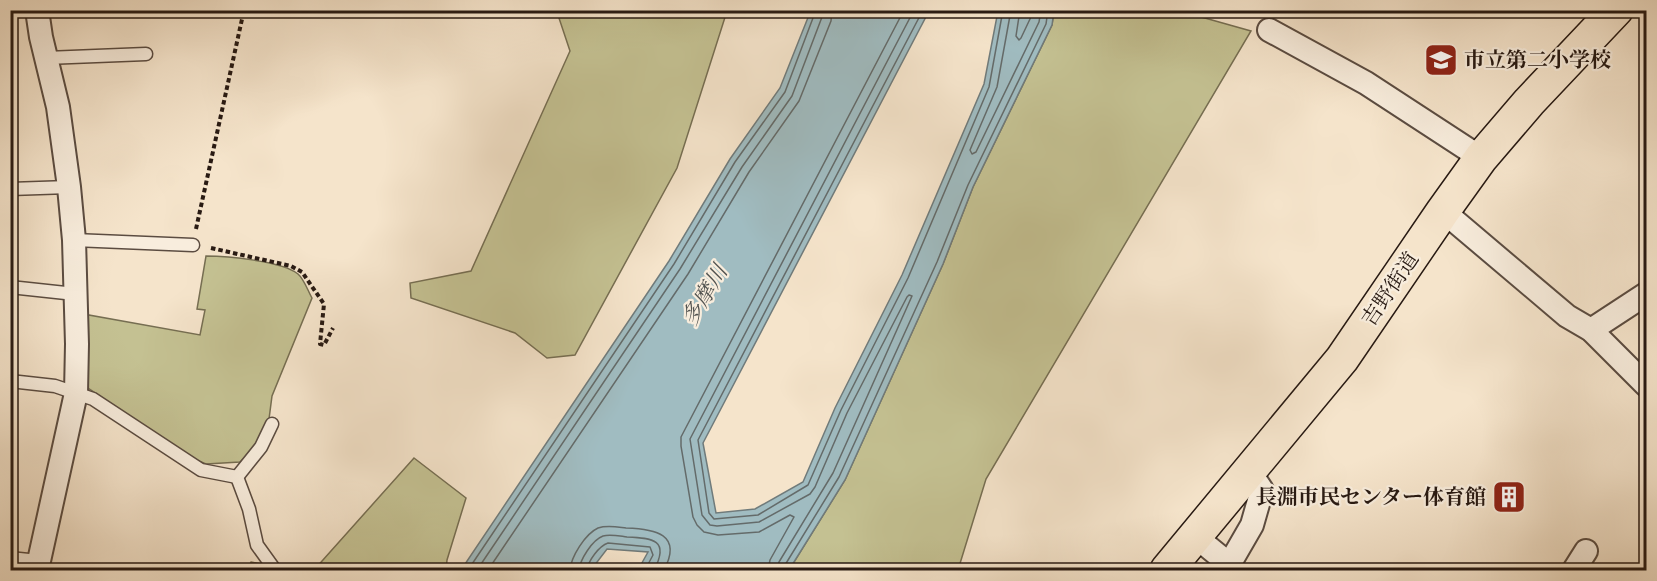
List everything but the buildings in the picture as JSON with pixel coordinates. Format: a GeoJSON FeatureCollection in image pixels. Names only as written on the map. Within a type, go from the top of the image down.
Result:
{"type":"FeatureCollection","features":[{"type":"Feature","properties":{"kind":"highway","name":"吉野街道"},"geometry":{"type":"LineString","coordinates":[[1167,570],[1342,359],[1481,158],[1529,102],[1616,10]]}},
{"type":"Feature","properties":{"kind":"street"},"geometry":{"type":"LineString","coordinates":[[37,10],[58,107],[69,187],[74,240],[76,393],[38,566]]}},
{"type":"Feature","properties":{"kind":"street"},"geometry":{"type":"LineString","coordinates":[[1269,30],[1366,83],[1481,158]]}},
{"type":"Feature","properties":{"kind":"street"},"geometry":{"type":"LineString","coordinates":[[1443,211],[1568,316],[1592,330],[1647,385]]}},
{"type":"Feature","properties":{"kind":"street"},"geometry":{"type":"LineString","coordinates":[[1592,330],[1647,294]]}},
{"type":"Feature","properties":{"kind":"street"},"geometry":{"type":"LineString","coordinates":[[1196,537],[1229,568],[1252,525],[1262,490],[1250,472]]}},
{"type":"Feature","properties":{"kind":"street"},"geometry":{"type":"LineString","coordinates":[[1574,570],[1586,551]]}},
{"type":"Feature","properties":{"kind":"lane"},"geometry":{"type":"LineString","coordinates":[[46,58],[146,54]]}},
{"type":"Feature","properties":{"kind":"lane"},"geometry":{"type":"LineString","coordinates":[[10,189],[69,187]]}},
{"type":"Feature","properties":{"kind":"lane"},"geometry":{"type":"LineString","coordinates":[[74,240],[193,245]]}},
{"type":"Feature","properties":{"kind":"lane"},"geometry":{"type":"LineString","coordinates":[[10,287],[75,294]]}},
{"type":"Feature","properties":{"kind":"lane"},"geometry":{"type":"LineString","coordinates":[[10,381],[55,386],[93,399],[201,470],[237,477]]}},
{"type":"Feature","properties":{"kind":"lane"},"geometry":{"type":"LineString","coordinates":[[237,477],[261,447],[272,424]]}},
{"type":"Feature","properties":{"kind":"lane"},"geometry":{"type":"LineString","coordinates":[[237,477],[249,509],[257,545],[275,570]]}},
{"type":"Feature","properties":{"kind":"lane"},"geometry":{"type":"LineString","coordinates":[[10,558],[38,566]]}},
{"type":"Feature","properties":{"kind":"path"},"geometry":{"type":"LineString","coordinates":[[244,10],[193,245],[291,266],[302,272],[324,304],[320,344],[324,345],[333,327]]}},
{"type":"Feature","properties":{"kind":"shaded area"},"geometry":{"type":"Polygon","coordinates":[[[554,11],[727,11],[677,168],[575,355],[547,358],[515,333],[411,298],[410,283],[471,271],[570,51],[557,12],[554,11]]]}},
{"type":"Feature","properties":{"kind":"shaded area"},"geometry":{"type":"Polygon","coordinates":[[[1054,11],[1180,11],[1251,31],[986,479],[958,570],[789,570],[845,480],[943,264],[973,187],[1052,25],[1054,11]]]}},
{"type":"Feature","properties":{"kind":"shaded area"},"geometry":{"type":"Polygon","coordinates":[[[206,256],[254,260],[291,269],[300,276],[312,298],[272,396],[269,419],[259,444],[240,462],[206,464],[194,459],[85,386],[83,314],[200,335],[205,310],[197,309],[206,256]]]}},
{"type":"Feature","properties":{"kind":"shaded area"},"geometry":{"type":"Polygon","coordinates":[[[414,458],[466,498],[446,570],[314,570],[414,458]]]}},
{"type":"Feature","properties":{"kind":"shaded area"},"geometry":{"type":"Polygon","coordinates":[[[251,562],[295,570],[247,570],[251,562]]]}},
{"type":"Feature","properties":{"kind":"water","name":"多摩川"},"geometry":{"type":"Polygon","coordinates":[[[811,10],[929,11],[703,443],[716,513],[755,509],[803,482],[835,408],[902,275],[984,84],[998,11],[1054,11],[1052,25],[973,187],[943,264],[845,480],[789,570],[638,570],[648,552],[607,549],[591,570],[461,570],[669,261],[730,159],[780,88],[811,10]]]}},
{"type":"Feature","properties":{"kind":"place","name":"市立第二小学校"},"geometry":{"type":"Point","coordinates":[1441,60]}},
{"type":"Feature","properties":{"kind":"place","name":"長淵市民センター体育館"},"geometry":{"type":"Point","coordinates":[1509,497]}}]}
